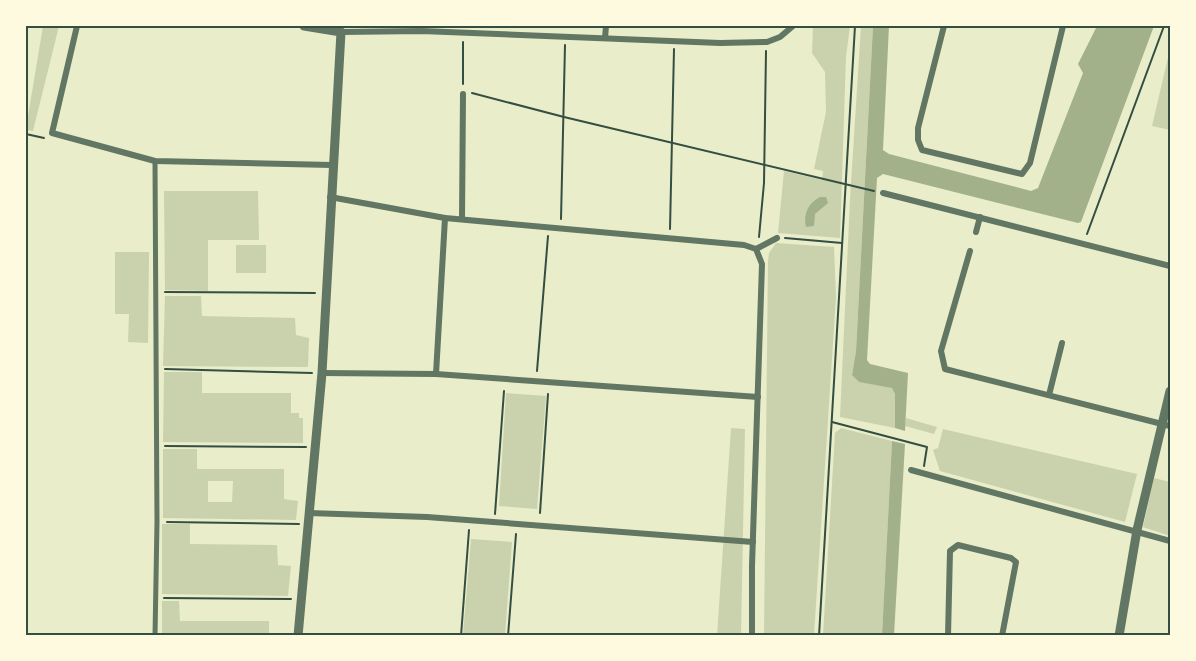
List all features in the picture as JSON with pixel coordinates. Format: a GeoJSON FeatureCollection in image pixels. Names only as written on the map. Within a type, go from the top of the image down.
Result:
{"type":"FeatureCollection","features":[{"type":"Feature","properties":{"kind":"street"},"geometry":{"type":"LineString","coordinates":[[77,26],[52,133],[155,161],[332,165]]}},
{"type":"Feature","properties":{"kind":"street"},"geometry":{"type":"LineString","coordinates":[[304,26],[341,32],[422,28],[463,33],[717,43],[767,42],[780,38],[793,26]]}},
{"type":"Feature","properties":{"kind":"street"},"geometry":{"type":"LineString","coordinates":[[605,38],[606,26]]}},
{"type":"Feature","properties":{"kind":"street"},"geometry":{"type":"LineString","coordinates":[[944,26],[918,128],[918,140],[922,150],[1022,174],[1030,163],[1064,26]]}},
{"type":"Feature","properties":{"kind":"street"},"geometry":{"type":"LineString","coordinates":[[298,636],[322,374],[330,197],[341,32]]}},
{"type":"Feature","properties":{"kind":"street"},"geometry":{"type":"LineString","coordinates":[[462,219],[463,92]]}},
{"type":"Feature","properties":{"kind":"street"},"geometry":{"type":"LineString","coordinates":[[155,161],[157,522],[155,636]]}},
{"type":"Feature","properties":{"kind":"street"},"geometry":{"type":"LineString","coordinates":[[883,193],[1170,266]]}},
{"type":"Feature","properties":{"kind":"street"},"geometry":{"type":"LineString","coordinates":[[330,197],[445,218],[744,245],[756,249],[777,238]]}},
{"type":"Feature","properties":{"kind":"street"},"geometry":{"type":"LineString","coordinates":[[976,232],[980,217]]}},
{"type":"Feature","properties":{"kind":"street"},"geometry":{"type":"LineString","coordinates":[[436,374],[445,218]]}},
{"type":"Feature","properties":{"kind":"street"},"geometry":{"type":"LineString","coordinates":[[752,636],[762,264],[756,249]]}},
{"type":"Feature","properties":{"kind":"street"},"geometry":{"type":"LineString","coordinates":[[970,251],[941,351],[945,369],[1167,425]]}},
{"type":"Feature","properties":{"kind":"street"},"geometry":{"type":"LineString","coordinates":[[1049,395],[1062,343]]}},
{"type":"Feature","properties":{"kind":"street"},"geometry":{"type":"LineString","coordinates":[[322,374],[436,374],[758,397]]}},
{"type":"Feature","properties":{"kind":"street"},"geometry":{"type":"LineString","coordinates":[[1119,636],[1137,530],[1167,425],[1170,391]]}},
{"type":"Feature","properties":{"kind":"street"},"geometry":{"type":"LineString","coordinates":[[911,470],[1137,530],[1170,541]]}},
{"type":"Feature","properties":{"kind":"street"},"geometry":{"type":"LineString","coordinates":[[309,513],[427,518],[753,542]]}},
{"type":"Feature","properties":{"kind":"street"},"geometry":{"type":"LineString","coordinates":[[948,636],[950,551],[958,545],[1011,558],[1016,562],[1002,636]]}},
{"type":"Feature","properties":{"kind":"path"},"geometry":{"type":"LineString","coordinates":[[819,636],[855,26]]}},
{"type":"Feature","properties":{"kind":"path"},"geometry":{"type":"LineString","coordinates":[[1084,243],[1164,26]]}},
{"type":"Feature","properties":{"kind":"path"},"geometry":{"type":"LineString","coordinates":[[463,33],[463,92],[883,193]]}},
{"type":"Feature","properties":{"kind":"path"},"geometry":{"type":"LineString","coordinates":[[560,228],[566,36]]}},
{"type":"Feature","properties":{"kind":"path"},"geometry":{"type":"LineString","coordinates":[[670,238],[675,40]]}},
{"type":"Feature","properties":{"kind":"path"},"geometry":{"type":"LineString","coordinates":[[756,249],[761,227],[767,42]]}},
{"type":"Feature","properties":{"kind":"path"},"geometry":{"type":"LineString","coordinates":[[26,134],[44,138],[52,133]]}},
{"type":"Feature","properties":{"kind":"path"},"geometry":{"type":"LineString","coordinates":[[536,381],[549,227]]}},
{"type":"Feature","properties":{"kind":"path"},"geometry":{"type":"LineString","coordinates":[[777,238],[842,243]]}},
{"type":"Feature","properties":{"kind":"path"},"geometry":{"type":"LineString","coordinates":[[156,292],[326,293]]}},
{"type":"Feature","properties":{"kind":"path"},"geometry":{"type":"LineString","coordinates":[[156,369],[322,374]]}},
{"type":"Feature","properties":{"kind":"path"},"geometry":{"type":"LineString","coordinates":[[494,523],[504,391]]}},
{"type":"Feature","properties":{"kind":"path"},"geometry":{"type":"LineString","coordinates":[[540,513],[548,394]]}},
{"type":"Feature","properties":{"kind":"path"},"geometry":{"type":"LineString","coordinates":[[832,422],[927,447],[923,473]]}},
{"type":"Feature","properties":{"kind":"path"},"geometry":{"type":"LineString","coordinates":[[156,446],[315,447]]}},
{"type":"Feature","properties":{"kind":"path"},"geometry":{"type":"LineString","coordinates":[[461,636],[470,521]]}},
{"type":"Feature","properties":{"kind":"path"},"geometry":{"type":"LineString","coordinates":[[157,522],[308,525]]}},
{"type":"Feature","properties":{"kind":"path"},"geometry":{"type":"LineString","coordinates":[[508,636],[516,525]]}},
{"type":"Feature","properties":{"kind":"path"},"geometry":{"type":"LineString","coordinates":[[156,597],[301,599]]}},
{"type":"Feature","properties":{"kind":"shaded area"},"geometry":{"type":"Polygon","coordinates":[[[43,26],[59,26],[33,131],[26,130],[26,128],[43,26]]]}},
{"type":"Feature","properties":{"kind":"shaded area"},"geometry":{"type":"Polygon","coordinates":[[[813,26],[850,26],[846,57],[840,238],[778,233],[784,171],[822,180],[823,171],[814,169],[826,112],[825,72],[812,53],[813,26]]]}},
{"type":"Feature","properties":{"kind":"shaded area"},"geometry":{"type":"Polygon","coordinates":[[[861,26],[873,26],[856,351],[852,375],[859,382],[892,387],[895,394],[895,428],[840,417],[861,26]]]}},
{"type":"Feature","properties":{"kind":"shaded area"},"geometry":{"type":"Polygon","coordinates":[[[873,26],[889,26],[883,150],[889,154],[1031,191],[1038,188],[1083,73],[1078,64],[1097,26],[1154,26],[1081,222],[883,174],[877,178],[867,360],[870,364],[908,373],[905,431],[895,428],[895,394],[892,388],[859,382],[852,375],[856,351],[873,26]]]}},
{"type":"Feature","properties":{"kind":"shaded area"},"geometry":{"type":"Polygon","coordinates":[[[1170,49],[1170,130],[1152,126],[1170,49]]]}},
{"type":"Feature","properties":{"kind":"shaded area"},"geometry":{"type":"Polygon","coordinates":[[[164,191],[258,191],[259,240],[208,240],[208,291],[165,290],[164,191]]]}},
{"type":"Feature","properties":{"kind":"shaded area"},"geometry":{"type":"Polygon","coordinates":[[[820,197],[826,197],[828,203],[815,214],[814,226],[806,227],[807,209],[820,197]]]}},
{"type":"Feature","properties":{"kind":"shaded area"},"geometry":{"type":"Polygon","coordinates":[[[776,243],[834,247],[836,297],[814,635],[764,635],[768,261],[769,253],[776,243]]]}},
{"type":"Feature","properties":{"kind":"shaded area"},"geometry":{"type":"Polygon","coordinates":[[[236,245],[266,245],[266,273],[236,273],[236,245]]]}},
{"type":"Feature","properties":{"kind":"shaded area"},"geometry":{"type":"Polygon","coordinates":[[[115,252],[149,252],[148,343],[128,342],[129,314],[115,314],[115,252]]]}},
{"type":"Feature","properties":{"kind":"shaded area"},"geometry":{"type":"Polygon","coordinates":[[[165,296],[201,296],[202,316],[295,318],[296,335],[309,338],[308,367],[163,366],[165,296]]]}},
{"type":"Feature","properties":{"kind":"shaded area"},"geometry":{"type":"Polygon","coordinates":[[[164,372],[202,372],[202,393],[291,393],[291,413],[299,413],[299,418],[303,418],[303,443],[163,442],[164,372]]]}},
{"type":"Feature","properties":{"kind":"shaded area"},"geometry":{"type":"Polygon","coordinates":[[[506,393],[546,396],[537,509],[499,506],[506,393]]]}},
{"type":"Feature","properties":{"kind":"shaded area"},"geometry":{"type":"Polygon","coordinates":[[[906,418],[937,427],[934,434],[905,426],[906,418]]]}},
{"type":"Feature","properties":{"kind":"shaded area"},"geometry":{"type":"Polygon","coordinates":[[[731,428],[745,429],[741,635],[717,636],[731,428]]]}},
{"type":"Feature","properties":{"kind":"shaded area"},"geometry":{"type":"Polygon","coordinates":[[[841,428],[892,441],[882,635],[823,636],[835,433],[841,428]]]}},
{"type":"Feature","properties":{"kind":"shaded area"},"geometry":{"type":"Polygon","coordinates":[[[943,429],[1137,474],[1125,522],[940,471],[933,450],[938,448],[943,429]]]}},
{"type":"Feature","properties":{"kind":"shaded area"},"geometry":{"type":"Polygon","coordinates":[[[892,441],[905,444],[894,635],[882,635],[892,441]]]}},
{"type":"Feature","properties":{"kind":"shaded area"},"geometry":{"type":"Polygon","coordinates":[[[163,449],[197,449],[197,469],[284,469],[284,499],[298,501],[296,520],[163,518],[163,449]],[[208,481],[208,502],[232,502],[233,481],[208,481]]]}},
{"type":"Feature","properties":{"kind":"shaded area"},"geometry":{"type":"Polygon","coordinates":[[[1154,478],[1170,482],[1170,536],[1143,527],[1154,478]]]}},
{"type":"Feature","properties":{"kind":"shaded area"},"geometry":{"type":"Polygon","coordinates":[[[162,524],[190,524],[190,544],[277,545],[278,565],[291,566],[288,596],[162,594],[162,524]]]}},
{"type":"Feature","properties":{"kind":"shaded area"},"geometry":{"type":"Polygon","coordinates":[[[471,539],[512,542],[505,635],[463,635],[471,539]]]}},
{"type":"Feature","properties":{"kind":"shaded area"},"geometry":{"type":"Polygon","coordinates":[[[162,601],[179,601],[180,621],[269,621],[269,635],[162,635],[162,601]]]}}]}
